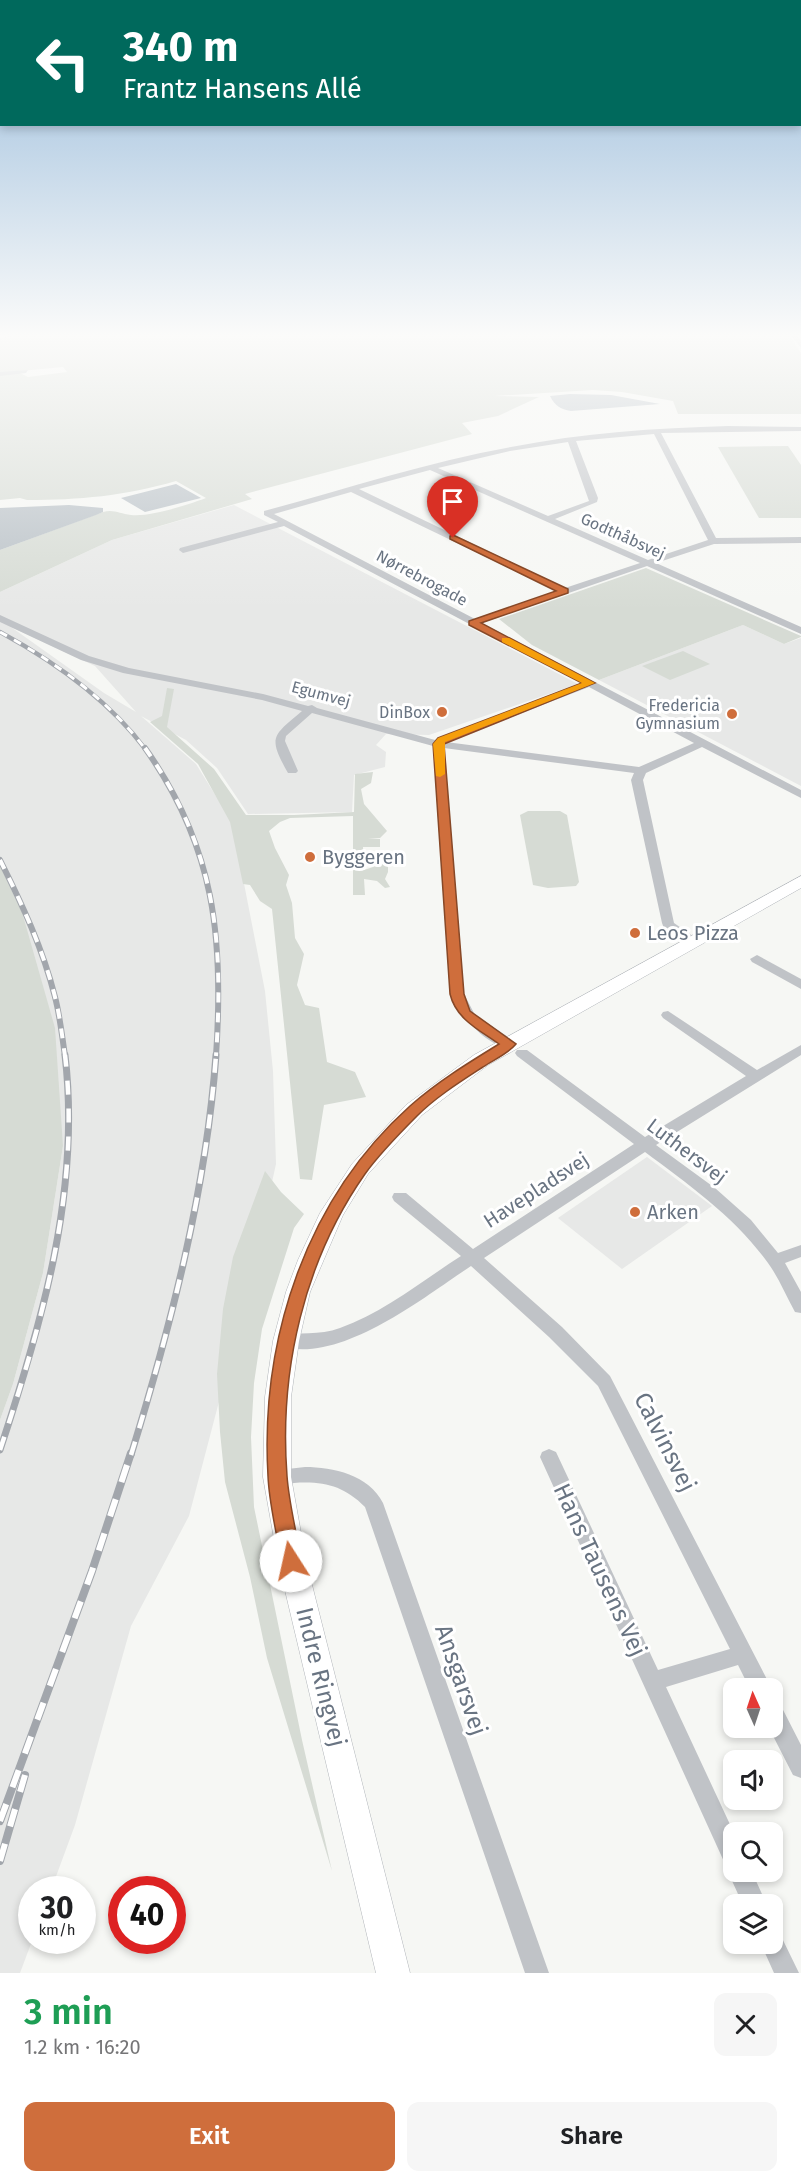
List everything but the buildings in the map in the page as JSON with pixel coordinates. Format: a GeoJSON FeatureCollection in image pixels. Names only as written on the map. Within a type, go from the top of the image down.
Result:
{"type":"FeatureCollection","features":[{"type":"Feature","properties":{"kind":"street"},"geometry":{"type":"LineString","coordinates":[[354,490],[480,456],[571,439],[656,431],[801,429]]}},
{"type":"Feature","properties":{"kind":"street"},"geometry":{"type":"LineString","coordinates":[[656,431],[713,541]]}},
{"type":"Feature","properties":{"kind":"street"},"geometry":{"type":"LineString","coordinates":[[547,519],[593,502],[594,498],[571,439]]}},
{"type":"Feature","properties":{"kind":"street","name":"Godthåbsvej"},"geometry":{"type":"LineString","coordinates":[[432,468],[801,632]]}},
{"type":"Feature","properties":{"kind":"street"},"geometry":{"type":"LineString","coordinates":[[354,490],[564,591]]}},
{"type":"Feature","properties":{"kind":"street","name":"Nørrebrogade"},"geometry":{"type":"LineString","coordinates":[[354,490],[267,513],[801,795]]}},
{"type":"Feature","properties":{"kind":"street"},"geometry":{"type":"LineString","coordinates":[[183,550],[284,523]]}},
{"type":"Feature","properties":{"kind":"street"},"geometry":{"type":"LineString","coordinates":[[472,623],[713,541],[801,540]]}},
{"type":"Feature","properties":{"kind":"street","name":"Egumvej"},"geometry":{"type":"LineString","coordinates":[[0,618],[106,666],[312,708],[438,744],[642,771]]}},
{"type":"Feature","properties":{"kind":"street"},"geometry":{"type":"LineString","coordinates":[[438,744],[441,740],[590,683]]}},
{"type":"Feature","properties":{"kind":"street"},"geometry":{"type":"LineString","coordinates":[[292,771],[280,741],[280,735],[312,708]]}},
{"type":"Feature","properties":{"kind":"street"},"geometry":{"type":"LineString","coordinates":[[692,942],[670,928],[668,923],[636,780],[642,771],[703,743]]}},
{"type":"Feature","properties":{"kind":"street","name":"Luthersvej"},"geometry":{"type":"LineString","coordinates":[[438,744],[457,994],[459,1004],[465,1014],[709,1192],[746,1224],[775,1260],[801,1307]]}},
{"type":"Feature","properties":{"kind":"street","name":"Indre Ringvej"},"geometry":{"type":"LineString","coordinates":[[393,1973],[291,1561],[277,1477],[278,1397],[286,1341],[297,1292],[332,1213],[360,1169],[414,1110],[457,1076],[515,1049],[692,942],[801,881]]}},
{"type":"Feature","properties":{"kind":"street"},"geometry":{"type":"LineString","coordinates":[[757,959],[801,985]]}},
{"type":"Feature","properties":{"kind":"street"},"geometry":{"type":"LineString","coordinates":[[668,1015],[756,1076]]}},
{"type":"Feature","properties":{"kind":"street","name":"Havepladsvej"},"geometry":{"type":"LineString","coordinates":[[286,1341],[306,1343],[330,1340],[355,1331],[644,1145],[801,1049]]}},
{"type":"Feature","properties":{"kind":"street","name":"Calvinsvej"},"geometry":{"type":"LineString","coordinates":[[400,1197],[565,1340],[604,1382],[756,1678]]}},
{"type":"Feature","properties":{"kind":"street"},"geometry":{"type":"LineString","coordinates":[[775,1260],[801,1251]]}},
{"type":"Feature","properties":{"kind":"street","name":"Hans Tausens Vej"},"geometry":{"type":"LineString","coordinates":[[549,1457],[723,1834]]}},
{"type":"Feature","properties":{"kind":"street","name":"Ansgarsvej"},"geometry":{"type":"LineString","coordinates":[[277,1477],[324,1475],[341,1478],[355,1485],[373,1503],[537,1973]]}},
{"type":"Feature","properties":{"kind":"street"},"geometry":{"type":"LineString","coordinates":[[652,1682],[744,1654]]}},
{"type":"Feature","properties":{"kind":"street"},"geometry":{"type":"LineString","coordinates":[[783,1732],[801,1767]]}},
{"type":"Feature","properties":{"kind":"street"},"geometry":{"type":"LineString","coordinates":[[778,1954],[787,1973]]}},
{"type":"Feature","properties":{"kind":"shaded area"},"geometry":{"type":"Polygon","coordinates":[[[0,425],[464,425],[472,434],[245,494],[252,499],[112,540],[0,592],[0,550],[103,512],[148,514],[206,498],[176,481],[102,496],[0,500],[0,425]]]}},
{"type":"Feature","properties":{"kind":"shaded area"},"geometry":{"type":"Polygon","coordinates":[[[788,446],[801,465],[801,518],[759,518],[718,447],[788,446]]]}},
{"type":"Feature","properties":{"kind":"shaded area"},"geometry":{"type":"Polygon","coordinates":[[[176,484],[201,498],[145,512],[121,498],[176,484]]]}},
{"type":"Feature","properties":{"kind":"shaded area"},"geometry":{"type":"Polygon","coordinates":[[[69,505],[103,508],[103,512],[0,550],[0,508],[69,505]]]}},
{"type":"Feature","properties":{"kind":"shaded area"},"geometry":{"type":"Polygon","coordinates":[[[234,505],[578,684],[429,735],[386,734],[376,745],[386,752],[385,767],[354,775],[352,812],[248,814],[217,768],[186,740],[141,716],[196,764],[232,822],[265,991],[273,1071],[276,1164],[248,1291],[189,1516],[131,1626],[75,1825],[56,1876],[18,1876],[18,1954],[27,1954],[20,1973],[0,1973],[0,1420],[13,1384],[43,1273],[63,1146],[22,912],[0,866],[0,592],[112,540],[234,505]],[[11,627],[104,693],[136,712],[95,666],[11,627]]]}},
{"type":"Feature","properties":{"kind":"shaded area"},"geometry":{"type":"Polygon","coordinates":[[[646,568],[801,637],[784,644],[743,625],[599,680],[532,645],[499,619],[646,568]]]}},
{"type":"Feature","properties":{"kind":"shaded area","name":"Fredericia Gymnasium"},"geometry":{"type":"Polygon","coordinates":[[[743,625],[784,644],[801,638],[801,786],[599,680],[743,625]]]}},
{"type":"Feature","properties":{"kind":"shaded area"},"geometry":{"type":"Polygon","coordinates":[[[683,651],[710,664],[670,680],[642,666],[683,651]]]}},
{"type":"Feature","properties":{"kind":"shaded area"},"geometry":{"type":"Polygon","coordinates":[[[167,688],[174,689],[167,727],[214,769],[246,815],[354,812],[355,774],[373,772],[371,783],[361,789],[364,804],[387,831],[380,838],[368,839],[380,839],[380,847],[363,847],[364,870],[388,862],[385,879],[390,887],[385,888],[377,881],[364,879],[365,895],[353,895],[353,816],[290,818],[280,822],[269,831],[289,875],[286,885],[292,903],[295,938],[304,954],[297,985],[305,1005],[319,1008],[327,1062],[355,1072],[366,1097],[324,1105],[312,1180],[300,1179],[272,909],[260,901],[250,885],[243,884],[230,822],[198,764],[150,722],[162,716],[167,688]]]}},
{"type":"Feature","properties":{"kind":"shaded area"},"geometry":{"type":"Polygon","coordinates":[[[528,811],[560,811],[567,815],[579,882],[576,886],[548,888],[533,885],[520,815],[528,811]]]}},
{"type":"Feature","properties":{"kind":"shaded area"},"geometry":{"type":"Polygon","coordinates":[[[0,866],[22,912],[55,1028],[63,1146],[43,1273],[13,1384],[0,1420],[0,866]]]}},
{"type":"Feature","properties":{"kind":"shaded area","name":"Arken"},"geometry":{"type":"Polygon","coordinates":[[[647,1157],[712,1206],[622,1269],[558,1218],[647,1157]]]}},
{"type":"Feature","properties":{"kind":"shaded area"},"geometry":{"type":"Polygon","coordinates":[[[265,1171],[281,1192],[304,1214],[294,1228],[262,1329],[254,1383],[251,1437],[254,1507],[302,1740],[332,1871],[267,1658],[250,1577],[225,1482],[220,1432],[217,1374],[223,1309],[233,1257],[265,1171]]]}},
{"type":"Feature","properties":{"kind":"railway"},"geometry":{"type":"LineString","coordinates":[[0,632],[41,656],[98,698],[146,750]]}},
{"type":"Feature","properties":{"kind":"railway"},"geometry":{"type":"LineString","coordinates":[[145,748],[187,821],[210,895],[216,933],[218,972],[216,1056]]}},
{"type":"Feature","properties":{"kind":"railway"},"geometry":{"type":"LineString","coordinates":[[0,860],[24,910],[50,979],[57,1004],[65,1056]]}},
{"type":"Feature","properties":{"kind":"railway"},"geometry":{"type":"LineString","coordinates":[[0,1450],[43,1305],[63,1206],[68,1156],[69,1106],[65,1055]]}},
{"type":"Feature","properties":{"kind":"railway"},"geometry":{"type":"LineString","coordinates":[[131,1455],[160,1357],[185,1257],[204,1157],[216,1055]]}},
{"type":"Feature","properties":{"kind":"railway"},"geometry":{"type":"LineString","coordinates":[[0,1821],[92,1571],[131,1453]]}},
{"type":"Feature","properties":{"kind":"railway"},"geometry":{"type":"LineString","coordinates":[[0,1861],[25,1775]]}},
{"type":"Feature","properties":{"kind":"slow traffic"},"geometry":{"type":"LineString","coordinates":[[440,774],[438,744],[441,740],[590,683],[505,640]]}},
{"type":"Feature","properties":{"kind":"place","name":"DinBox"},"geometry":{"type":"Point","coordinates":[442,712]}},
{"type":"Feature","properties":{"kind":"place","name":"Fredericia Gymnasium"},"geometry":{"type":"Point","coordinates":[732,714]}},
{"type":"Feature","properties":{"kind":"place","name":"Byggeren"},"geometry":{"type":"Point","coordinates":[310,857]}},
{"type":"Feature","properties":{"kind":"place","name":"Leos Pizza"},"geometry":{"type":"Point","coordinates":[635,933]}},
{"type":"Feature","properties":{"kind":"place","name":"Arken"},"geometry":{"type":"Point","coordinates":[635,1212]}},
{"type":"Feature","properties":{"kind":"route"},"geometry":{"type":"LineString","coordinates":[[291,1561],[277,1477],[278,1397],[286,1341],[297,1292],[310,1260],[332,1213],[360,1169],[377,1149],[414,1110],[448,1082],[509,1044],[465,1014],[459,1004],[438,744],[441,740],[590,683],[472,623],[564,591],[453,538]]}}]}
